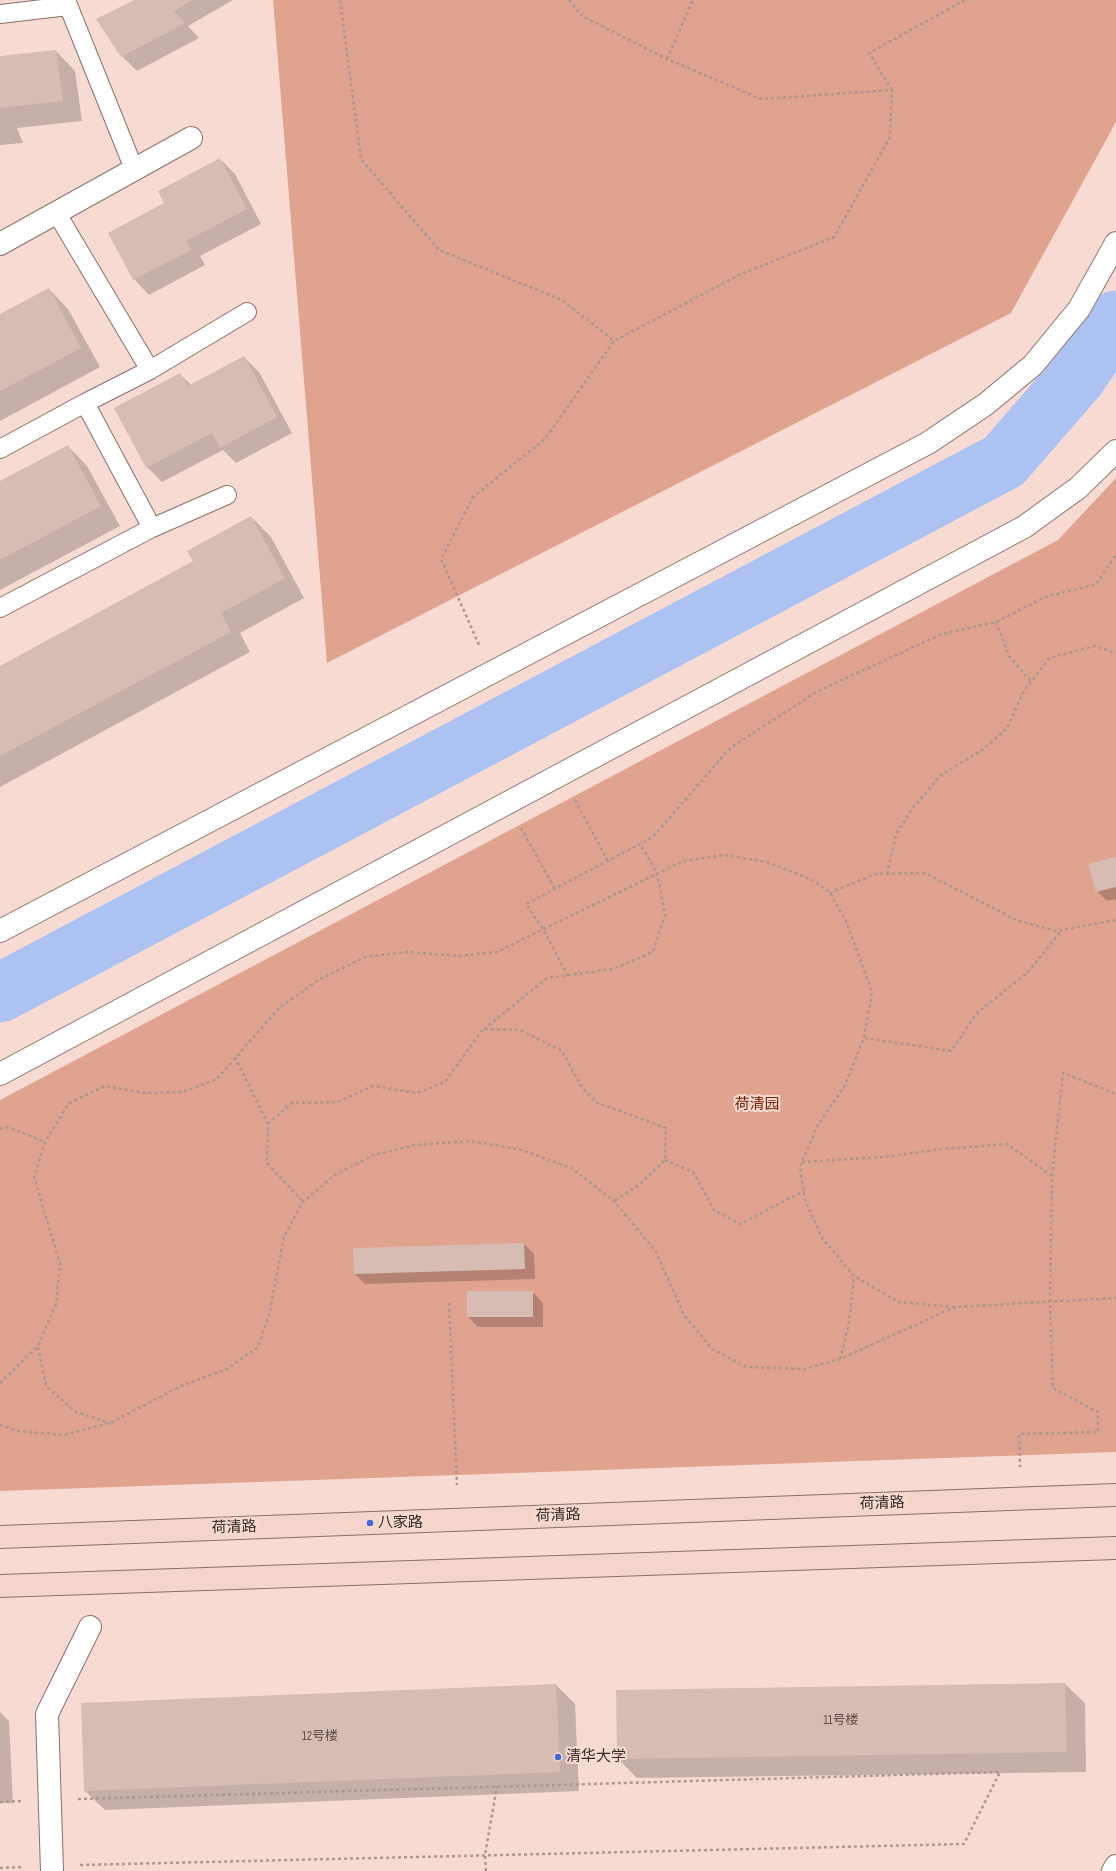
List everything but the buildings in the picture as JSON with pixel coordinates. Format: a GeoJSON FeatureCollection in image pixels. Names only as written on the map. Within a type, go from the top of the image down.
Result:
{"type":"FeatureCollection","features":[{"type":"Feature","properties":{"kind":"main road","name":"荷清路"},"geometry":{"type":"LineString","coordinates":[[0,1537],[1116,1495]]}},
{"type":"Feature","properties":{"kind":"main road"},"geometry":{"type":"LineString","coordinates":[[0,1586],[1116,1548]]}},
{"type":"Feature","properties":{"kind":"street"},"geometry":{"type":"LineString","coordinates":[[0,244],[191,138]]}},
{"type":"Feature","properties":{"kind":"street"},"geometry":{"type":"LineString","coordinates":[[0,931],[928,443],[986,404],[1033,365],[1079,310],[1116,243]]}},
{"type":"Feature","properties":{"kind":"street"},"geometry":{"type":"LineString","coordinates":[[0,1074],[1024,527],[1078,488],[1116,451]]}},
{"type":"Feature","properties":{"kind":"street"},"geometry":{"type":"LineString","coordinates":[[52,1868],[47,1714],[90,1627]]}},
{"type":"Feature","properties":{"kind":"street"},"geometry":{"type":"LineString","coordinates":[[1113,1871],[1116,1866]]}},
{"type":"Feature","properties":{"kind":"lane"},"geometry":{"type":"LineString","coordinates":[[0,14],[67,3],[134,169]]}},
{"type":"Feature","properties":{"kind":"lane"},"geometry":{"type":"LineString","coordinates":[[56,212],[150,370]]}},
{"type":"Feature","properties":{"kind":"lane"},"geometry":{"type":"LineString","coordinates":[[0,449],[150,370],[248,312]]}},
{"type":"Feature","properties":{"kind":"lane"},"geometry":{"type":"LineString","coordinates":[[85,403],[152,528]]}},
{"type":"Feature","properties":{"kind":"lane"},"geometry":{"type":"LineString","coordinates":[[0,608],[152,528],[227,495]]}},
{"type":"Feature","properties":{"kind":"path"},"geometry":{"type":"LineString","coordinates":[[340,0],[361,159],[439,250],[562,300],[614,341]]}},
{"type":"Feature","properties":{"kind":"path"},"geometry":{"type":"LineString","coordinates":[[570,0],[582,16],[667,59],[760,98],[892,90]]}},
{"type":"Feature","properties":{"kind":"path"},"geometry":{"type":"LineString","coordinates":[[667,59],[693,0]]}},
{"type":"Feature","properties":{"kind":"path"},"geometry":{"type":"LineString","coordinates":[[492,673],[441,559],[473,497],[545,439],[614,341],[739,275],[834,237],[890,137],[892,90],[869,53],[965,0]]}},
{"type":"Feature","properties":{"kind":"path"},"geometry":{"type":"LineString","coordinates":[[568,976],[543,929],[526,904],[653,837],[730,748],[818,691],[942,634],[996,622],[1045,597],[1096,584],[1116,556]]}},
{"type":"Feature","properties":{"kind":"path"},"geometry":{"type":"LineString","coordinates":[[996,622],[1009,656],[1031,682]]}},
{"type":"Feature","properties":{"kind":"path"},"geometry":{"type":"LineString","coordinates":[[887,874],[896,834],[912,809],[941,775],[984,749],[1007,728],[1024,691],[1049,658],[1095,646],[1116,652]]}},
{"type":"Feature","properties":{"kind":"path"},"geometry":{"type":"LineString","coordinates":[[561,774],[608,861]]}},
{"type":"Feature","properties":{"kind":"path"},"geometry":{"type":"LineString","coordinates":[[507,803],[555,889]]}},
{"type":"Feature","properties":{"kind":"path"},"geometry":{"type":"LineString","coordinates":[[268,1124],[292,1103],[337,1102],[373,1086],[417,1093],[445,1082],[484,1029],[547,978],[613,969],[653,952],[665,915],[657,873],[640,844]]}},
{"type":"Feature","properties":{"kind":"path"},"geometry":{"type":"LineString","coordinates":[[0,1383],[38,1346],[56,1304],[60,1264],[34,1177],[45,1142],[69,1103],[104,1086],[144,1093],[183,1092],[217,1079],[279,1008],[320,980],[365,957],[408,952],[458,956],[497,952],[683,861],[725,855],[767,862],[812,880],[830,893],[846,921],[872,992],[864,1038],[845,1085],[818,1125],[800,1166],[805,1200],[822,1238],[854,1276],[898,1302],[956,1307],[1116,1298]]}},
{"type":"Feature","properties":{"kind":"path"},"geometry":{"type":"LineString","coordinates":[[830,893],[875,874],[925,873],[1016,920],[1056,931],[1116,920]]}},
{"type":"Feature","properties":{"kind":"path"},"geometry":{"type":"LineString","coordinates":[[864,1038],[951,1051],[977,1013],[1028,972],[1062,930]]}},
{"type":"Feature","properties":{"kind":"path"},"geometry":{"type":"LineString","coordinates":[[484,1029],[520,1030],[562,1051],[581,1086],[595,1102],[666,1128],[665,1160],[640,1184],[614,1201]]}},
{"type":"Feature","properties":{"kind":"path"},"geometry":{"type":"LineString","coordinates":[[235,1057],[268,1124],[267,1163],[303,1202]]}},
{"type":"Feature","properties":{"kind":"path"},"geometry":{"type":"LineString","coordinates":[[1020,1467],[1019,1434],[1098,1432],[1098,1412],[1053,1388],[1050,1302],[1052,1176],[1063,1073],[1116,1094]]}},
{"type":"Feature","properties":{"kind":"path"},"geometry":{"type":"LineString","coordinates":[[0,1129],[8,1127],[45,1142]]}},
{"type":"Feature","properties":{"kind":"path"},"geometry":{"type":"LineString","coordinates":[[0,1425],[18,1431],[63,1435],[110,1423],[181,1386],[227,1369],[258,1347],[269,1316],[284,1236],[303,1202],[336,1174],[374,1155],[415,1145],[471,1141],[522,1150],[571,1168],[614,1201],[656,1252],[684,1315],[712,1348],[746,1366],[804,1369],[840,1359],[956,1307]]}},
{"type":"Feature","properties":{"kind":"path"},"geometry":{"type":"LineString","coordinates":[[802,1162],[883,1157],[943,1149],[1007,1144],[1052,1176]]}},
{"type":"Feature","properties":{"kind":"path"},"geometry":{"type":"LineString","coordinates":[[665,1160],[693,1172],[714,1210],[740,1224],[804,1191]]}},
{"type":"Feature","properties":{"kind":"path"},"geometry":{"type":"LineString","coordinates":[[840,1359],[849,1324],[854,1276]]}},
{"type":"Feature","properties":{"kind":"path"},"geometry":{"type":"LineString","coordinates":[[449,1303],[457,1485]]}},
{"type":"Feature","properties":{"kind":"path"},"geometry":{"type":"LineString","coordinates":[[38,1346],[46,1386],[76,1412],[110,1423]]}},
{"type":"Feature","properties":{"kind":"path"},"geometry":{"type":"LineString","coordinates":[[50,1799],[1000,1772],[964,1844],[485,1855],[52,1868]]}},
{"type":"Feature","properties":{"kind":"path"},"geometry":{"type":"LineString","coordinates":[[486,1871],[485,1855],[497,1786]]}},
{"type":"Feature","properties":{"kind":"green space"},"geometry":{"type":"Polygon","coordinates":[[[273,0],[1116,0],[1116,122],[1011,313],[327,663],[273,0]]]}},
{"type":"Feature","properties":{"kind":"green space","name":"荷清园"},"geometry":{"type":"Polygon","coordinates":[[[1116,478],[1116,1452],[0,1491],[0,1100],[1058,540],[1116,478]]]}},
{"type":"Feature","properties":{"kind":"waterway"},"geometry":{"type":"LineString","coordinates":[[0,993],[1004,461],[1076,378],[1116,320]]}},
{"type":"Feature","properties":{"kind":"place","name":"八家路"},"geometry":{"type":"Point","coordinates":[370,1523]}},
{"type":"Feature","properties":{"kind":"place","name":"清华大学"},"geometry":{"type":"Point","coordinates":[558,1757]}}]}
